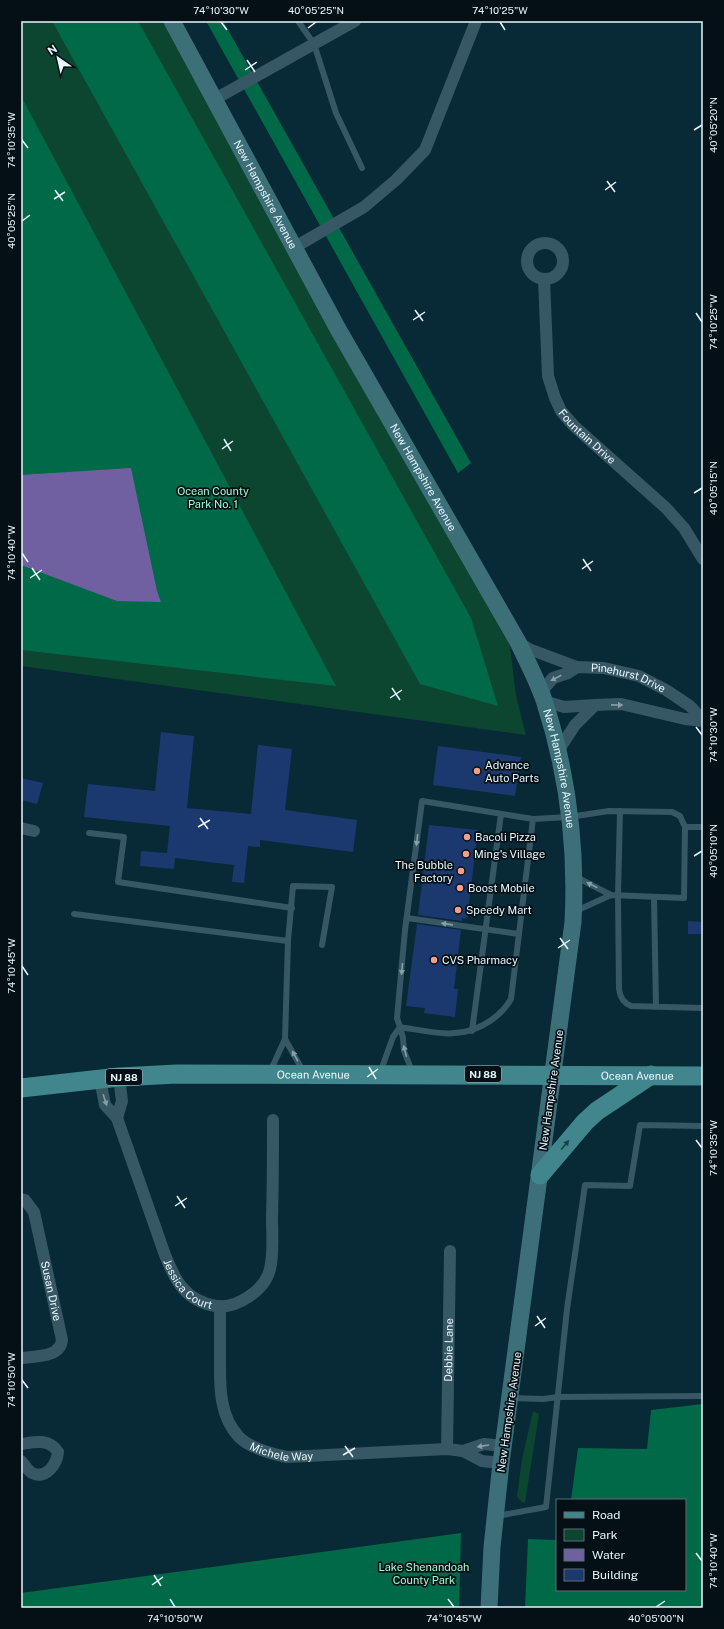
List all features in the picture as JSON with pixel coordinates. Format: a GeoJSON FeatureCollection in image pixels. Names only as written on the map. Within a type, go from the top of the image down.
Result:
{"type":"FeatureCollection","features":[{"type":"Feature","properties":{"kind":"main road","name":"New Hampshire Avenue"},"geometry":{"type":"LineString","coordinates":[[172,21],[338,329],[518,642],[542,697],[558,751],[569,817],[574,911],[503,1446],[490,1577],[489,1608]]}},
{"type":"Feature","properties":{"kind":"main road","name":"Ocean Avenue"},"geometry":{"type":"LineString","coordinates":[[21,1088],[119,1077],[177,1074],[304,1073],[703,1076]]}},
{"type":"Feature","properties":{"kind":"main road"},"geometry":{"type":"LineString","coordinates":[[540,1175],[585,1122],[597,1111],[651,1075]]}},
{"type":"Feature","properties":{"kind":"street"},"geometry":{"type":"LineString","coordinates":[[215,99],[355,21]]}},
{"type":"Feature","properties":{"kind":"street"},"geometry":{"type":"LineString","coordinates":[[295,247],[364,207],[396,180],[425,150],[476,21]]}},
{"type":"Feature","properties":{"kind":"street","name":"Fountain Drive"},"geometry":{"type":"LineString","coordinates":[[544,279],[548,376],[561,411],[574,426],[666,508],[684,528],[703,559]]}},
{"type":"Feature","properties":{"kind":"street","name":"Pinehurst Drive"},"geometry":{"type":"LineString","coordinates":[[518,642],[529,649],[577,667],[604,668],[639,676],[690,706],[703,720]]}},
{"type":"Feature","properties":{"kind":"street","name":"Pinehurst Drive"},"geometry":{"type":"LineString","coordinates":[[577,667],[553,678],[542,697],[564,707],[621,704],[668,716],[703,720]]}},
{"type":"Feature","properties":{"kind":"street","name":"Pinehurst Drive"},"geometry":{"type":"LineString","coordinates":[[668,716],[676,697]]}},
{"type":"Feature","properties":{"kind":"street"},"geometry":{"type":"LineString","coordinates":[[558,751],[575,725],[595,705]]}},
{"type":"Feature","properties":{"kind":"street"},"geometry":{"type":"LineString","coordinates":[[21,828],[34,831]]}},
{"type":"Feature","properties":{"kind":"street"},"geometry":{"type":"LineString","coordinates":[[117,1118],[122,1101],[119,1077]]}},
{"type":"Feature","properties":{"kind":"street","name":"Jessica Court"},"geometry":{"type":"LineString","coordinates":[[100,1079],[105,1105],[117,1118],[174,1277],[188,1294],[201,1301],[220,1306],[236,1303],[247,1297],[264,1283],[270,1270],[272,1247],[273,1120]]}},
{"type":"Feature","properties":{"kind":"street","name":"Susan Drive"},"geometry":{"type":"LineString","coordinates":[[21,1199],[25,1200],[34,1212],[62,1340],[60,1347],[53,1353],[21,1358]]}},
{"type":"Feature","properties":{"kind":"street","name":"Debbie Lane"},"geometry":{"type":"LineString","coordinates":[[447,1449],[450,1251]]}},
{"type":"Feature","properties":{"kind":"street","name":"Michele Way"},"geometry":{"type":"LineString","coordinates":[[220,1306],[220,1394],[223,1408],[239,1437],[257,1448],[272,1454],[286,1457],[447,1449],[463,1451],[482,1461],[501,1463]]}},
{"type":"Feature","properties":{"kind":"street"},"geometry":{"type":"LineString","coordinates":[[21,1444],[43,1442],[50,1443],[58,1452],[57,1460],[53,1467],[46,1472],[38,1474],[32,1473],[21,1461]]}},
{"type":"Feature","properties":{"kind":"street","name":"Michele Way"},"geometry":{"type":"LineString","coordinates":[[463,1451],[484,1444],[503,1446]]}},
{"type":"Feature","properties":{"kind":"lane"},"geometry":{"type":"LineString","coordinates":[[298,21],[314,44],[336,113],[362,168]]}},
{"type":"Feature","properties":{"kind":"lane"},"geometry":{"type":"LineString","coordinates":[[414,1074],[404,1051],[403,1038],[397,1018],[407,918],[422,801],[533,819],[569,817],[609,811],[676,813],[680,816],[685,827],[684,898],[611,895],[573,876]]}},
{"type":"Feature","properties":{"kind":"lane"},"geometry":{"type":"LineString","coordinates":[[620,811],[618,896],[620,997],[624,1003],[631,1006],[703,1008]]}},
{"type":"Feature","properties":{"kind":"lane"},"geometry":{"type":"LineString","coordinates":[[472,1031],[500,814]]}},
{"type":"Feature","properties":{"kind":"lane"},"geometry":{"type":"LineString","coordinates":[[400,1027],[447,1034],[463,1034],[472,1031],[493,1019],[507,1006],[510,998],[519,934],[533,819]]}},
{"type":"Feature","properties":{"kind":"lane"},"geometry":{"type":"LineString","coordinates":[[685,827],[703,827]]}},
{"type":"Feature","properties":{"kind":"lane"},"geometry":{"type":"LineString","coordinates":[[89,833],[124,837],[118,882],[292,908]]}},
{"type":"Feature","properties":{"kind":"lane"},"geometry":{"type":"LineString","coordinates":[[269,1074],[285,1039],[288,941],[293,886],[332,887],[322,945]]}},
{"type":"Feature","properties":{"kind":"lane"},"geometry":{"type":"LineString","coordinates":[[574,911],[611,895]]}},
{"type":"Feature","properties":{"kind":"lane"},"geometry":{"type":"LineString","coordinates":[[654,897],[656,1007]]}},
{"type":"Feature","properties":{"kind":"lane"},"geometry":{"type":"LineString","coordinates":[[74,914],[288,941]]}},
{"type":"Feature","properties":{"kind":"lane"},"geometry":{"type":"LineString","coordinates":[[407,918],[519,934]]}},
{"type":"Feature","properties":{"kind":"lane"},"geometry":{"type":"LineString","coordinates":[[380,1074],[393,1037],[400,1027]]}},
{"type":"Feature","properties":{"kind":"lane"},"geometry":{"type":"LineString","coordinates":[[285,1039],[304,1073]]}},
{"type":"Feature","properties":{"kind":"lane"},"geometry":{"type":"LineString","coordinates":[[496,1516],[546,1507],[569,1296],[585,1185],[630,1186],[640,1125],[703,1126]]}},
{"type":"Feature","properties":{"kind":"lane"},"geometry":{"type":"LineString","coordinates":[[510,1398],[544,1399],[558,1397],[703,1396]]}},
{"type":"Feature","properties":{"kind":"green space","name":"Ocean County Park No. 1"},"geometry":{"type":"Polygon","coordinates":[[[21,21],[172,21],[510,646],[516,696],[526,735],[21,666],[21,21]]]}},
{"type":"Feature","properties":{"kind":"green space"},"geometry":{"type":"Polygon","coordinates":[[[52,21],[138,21],[471,618],[498,706],[420,684],[52,21]]]}},
{"type":"Feature","properties":{"kind":"green space"},"geometry":{"type":"Polygon","coordinates":[[[206,21],[223,21],[471,463],[458,473],[206,21]]]}},
{"type":"Feature","properties":{"kind":"green space"},"geometry":{"type":"Polygon","coordinates":[[[21,96],[336,686],[21,650],[21,96]]]}},
{"type":"Feature","properties":{"kind":"green space"},"geometry":{"type":"Polygon","coordinates":[[[703,1404],[703,1608],[525,1608],[528,1539],[556,1540],[556,1591],[686,1591],[686,1499],[571,1499],[578,1448],[647,1449],[651,1410],[703,1404]]]}},
{"type":"Feature","properties":{"kind":"green space"},"geometry":{"type":"Polygon","coordinates":[[[533,1411],[539,1414],[525,1503],[517,1497],[522,1459],[533,1411]]]}},
{"type":"Feature","properties":{"kind":"green space","name":"Lake Shenandoah County Park"},"geometry":{"type":"Polygon","coordinates":[[[461,1533],[459,1608],[21,1608],[21,1593],[461,1533]]]}},
{"type":"Feature","properties":{"kind":"water"},"geometry":{"type":"Polygon","coordinates":[[[131,468],[157,591],[161,602],[117,601],[21,565],[21,475],[131,468]]]}},
{"type":"Feature","properties":{"kind":"building"},"geometry":{"type":"Polygon","coordinates":[[[161,732],[194,736],[187,808],[251,814],[258,745],[292,749],[285,810],[357,820],[353,852],[260,840],[260,847],[248,846],[244,883],[232,882],[234,865],[175,858],[174,869],[140,866],[141,851],[167,853],[170,826],[84,817],[88,784],[155,791],[161,732]]]}},
{"type":"Feature","properties":{"kind":"building","name":"Advance Auto Parts"},"geometry":{"type":"Polygon","coordinates":[[[438,746],[521,757],[515,796],[433,785],[438,746]]]}},
{"type":"Feature","properties":{"kind":"building"},"geometry":{"type":"Polygon","coordinates":[[[21,778],[43,783],[37,804],[21,800],[21,778]]]}},
{"type":"Feature","properties":{"kind":"building"},"geometry":{"type":"Polygon","coordinates":[[[429,825],[478,830],[467,919],[462,918],[462,921],[418,915],[429,825]]]}},
{"type":"Feature","properties":{"kind":"building"},"geometry":{"type":"Polygon","coordinates":[[[688,921],[703,922],[703,934],[688,934],[688,921]]]}},
{"type":"Feature","properties":{"kind":"building","name":"CVS Pharmacy"},"geometry":{"type":"Polygon","coordinates":[[[417,924],[461,930],[454,989],[458,989],[455,1017],[424,1013],[425,1008],[406,1006],[417,924]]]}},
{"type":"Feature","properties":{"kind":"place","name":"Advance Auto Parts"},"geometry":{"type":"Point","coordinates":[477,771]}},
{"type":"Feature","properties":{"kind":"place","name":"Bacoli Pizza"},"geometry":{"type":"Point","coordinates":[467,837]}},
{"type":"Feature","properties":{"kind":"place","name":"Ming's Village"},"geometry":{"type":"Point","coordinates":[466,854]}},
{"type":"Feature","properties":{"kind":"place","name":"The Bubble Factory"},"geometry":{"type":"Point","coordinates":[461,871]}},
{"type":"Feature","properties":{"kind":"place","name":"Boost Mobile"},"geometry":{"type":"Point","coordinates":[460,888]}},
{"type":"Feature","properties":{"kind":"place","name":"Speedy Mart"},"geometry":{"type":"Point","coordinates":[458,910]}},
{"type":"Feature","properties":{"kind":"place","name":"CVS Pharmacy"},"geometry":{"type":"Point","coordinates":[434,960]}}]}
